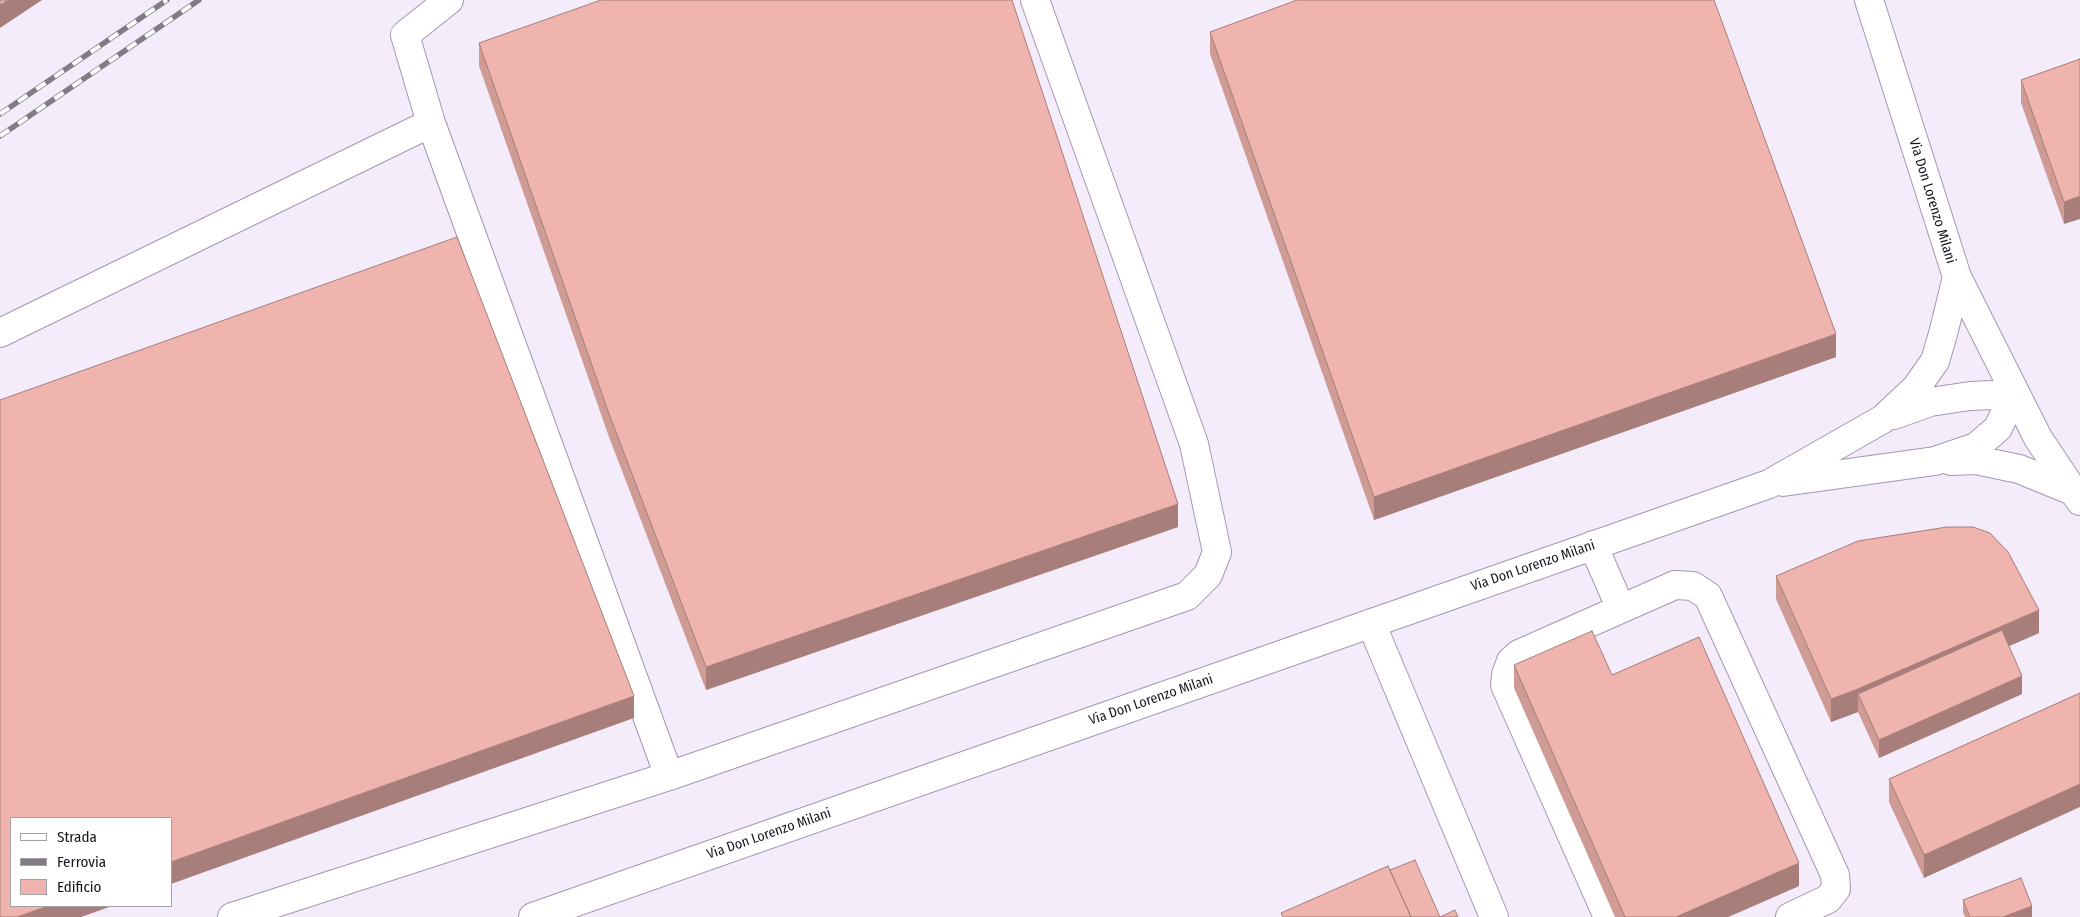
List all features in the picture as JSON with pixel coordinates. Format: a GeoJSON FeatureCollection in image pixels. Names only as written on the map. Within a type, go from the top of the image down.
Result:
{"type":"FeatureCollection","features":[{"type":"Feature","properties":{"kind":"street"},"geometry":{"type":"LineString","coordinates":[[449,0],[405,35],[431,123],[669,776]]}},
{"type":"Feature","properties":{"kind":"street"},"geometry":{"type":"LineString","coordinates":[[232,917],[669,776],[1187,596],[1208,575],[1217,552],[1194,444],[1036,0]]}},
{"type":"Feature","properties":{"kind":"street","name":"Via Don Lorenzo Milani"},"geometry":{"type":"LineString","coordinates":[[1869,0],[1957,277],[2014,394],[2038,438],[2076,496]]}},
{"type":"Feature","properties":{"kind":"street"},"geometry":{"type":"LineString","coordinates":[[0,333],[431,123]]}},
{"type":"Feature","properties":{"kind":"street"},"geometry":{"type":"LineString","coordinates":[[1883,419],[1916,388],[1935,360],[1957,277]]}},
{"type":"Feature","properties":{"kind":"street"},"geometry":{"type":"LineString","coordinates":[[1769,484],[1883,419],[1930,402],[1970,396],[2014,394],[1998,428],[1976,447],[1935,462]]}},
{"type":"Feature","properties":{"kind":"street"},"geometry":{"type":"LineString","coordinates":[[1769,484],[1935,462],[1976,460],[2019,470],[2076,496]]}},
{"type":"Feature","properties":{"kind":"street","name":"Via Don Lorenzo Milani"},"geometry":{"type":"LineString","coordinates":[[533,917],[1769,484]]}},
{"type":"Feature","properties":{"kind":"street"},"geometry":{"type":"LineString","coordinates":[[1594,545],[1621,609]]}},
{"type":"Feature","properties":{"kind":"street"},"geometry":{"type":"LineString","coordinates":[[1608,917],[1504,685],[1511,661],[1519,654],[1675,585],[1693,586],[1708,596],[1835,875],[1836,889],[1828,899],[1790,917]]}},
{"type":"Feature","properties":{"kind":"street"},"geometry":{"type":"LineString","coordinates":[[1371,623],[1494,917]]}},
{"type":"Feature","properties":{"kind":"shaded area"},"geometry":{"type":"Polygon","coordinates":[[[0,0],[2080,0],[2080,917],[0,917],[0,0]]]}},
{"type":"Feature","properties":{"kind":"building"},"geometry":{"type":"Polygon","coordinates":[[[0,0],[8,0],[0,5],[0,0]]]}},
{"type":"Feature","properties":{"kind":"building"},"geometry":{"type":"Polygon","coordinates":[[[601,0],[1012,0],[1178,504],[706,667],[609,414],[479,43],[601,0]]]}},
{"type":"Feature","properties":{"kind":"building"},"geometry":{"type":"Polygon","coordinates":[[[1297,0],[1714,0],[1836,334],[1374,497],[1210,32],[1297,0]]]}},
{"type":"Feature","properties":{"kind":"building"},"geometry":{"type":"Polygon","coordinates":[[[2080,59],[2080,196],[2064,202],[2021,80],[2080,59]]]}},
{"type":"Feature","properties":{"kind":"building"},"geometry":{"type":"Polygon","coordinates":[[[457,237],[634,696],[172,862],[172,817],[10,817],[10,907],[45,907],[17,917],[0,917],[0,400],[457,237]]]}},
{"type":"Feature","properties":{"kind":"building"},"geometry":{"type":"Polygon","coordinates":[[[1947,527],[1973,527],[1990,533],[2008,552],[2039,610],[1831,699],[1776,576],[1858,541],[1947,527]]]}},
{"type":"Feature","properties":{"kind":"building"},"geometry":{"type":"Polygon","coordinates":[[[2002,630],[2022,676],[1879,740],[1858,694],[2002,630]]]}},
{"type":"Feature","properties":{"kind":"building"},"geometry":{"type":"Polygon","coordinates":[[[1592,631],[1612,675],[1699,637],[1799,863],[1676,917],[1625,917],[1514,665],[1592,631]]]}},
{"type":"Feature","properties":{"kind":"building"},"geometry":{"type":"Polygon","coordinates":[[[2080,693],[2080,784],[1924,855],[1889,779],[2080,693]]]}},
{"type":"Feature","properties":{"kind":"building"},"geometry":{"type":"Polygon","coordinates":[[[1415,860],[1440,917],[1411,917],[1390,870],[1415,860]]]}},
{"type":"Feature","properties":{"kind":"building"},"geometry":{"type":"Polygon","coordinates":[[[1388,866],[1411,917],[1283,917],[1281,913],[1388,866]]]}},
{"type":"Feature","properties":{"kind":"building"},"geometry":{"type":"Polygon","coordinates":[[[2021,878],[2032,906],[2003,917],[1970,917],[1963,900],[2021,878]]]}},
{"type":"Feature","properties":{"kind":"building"},"geometry":{"type":"Polygon","coordinates":[[[1455,910],[1458,917],[1440,917],[1455,910]]]}},
{"type":"Feature","properties":{"kind":"railway"},"geometry":{"type":"LineString","coordinates":[[0,114],[167,0]]}},
{"type":"Feature","properties":{"kind":"railway"},"geometry":{"type":"LineString","coordinates":[[0,136],[199,0]]}}]}
